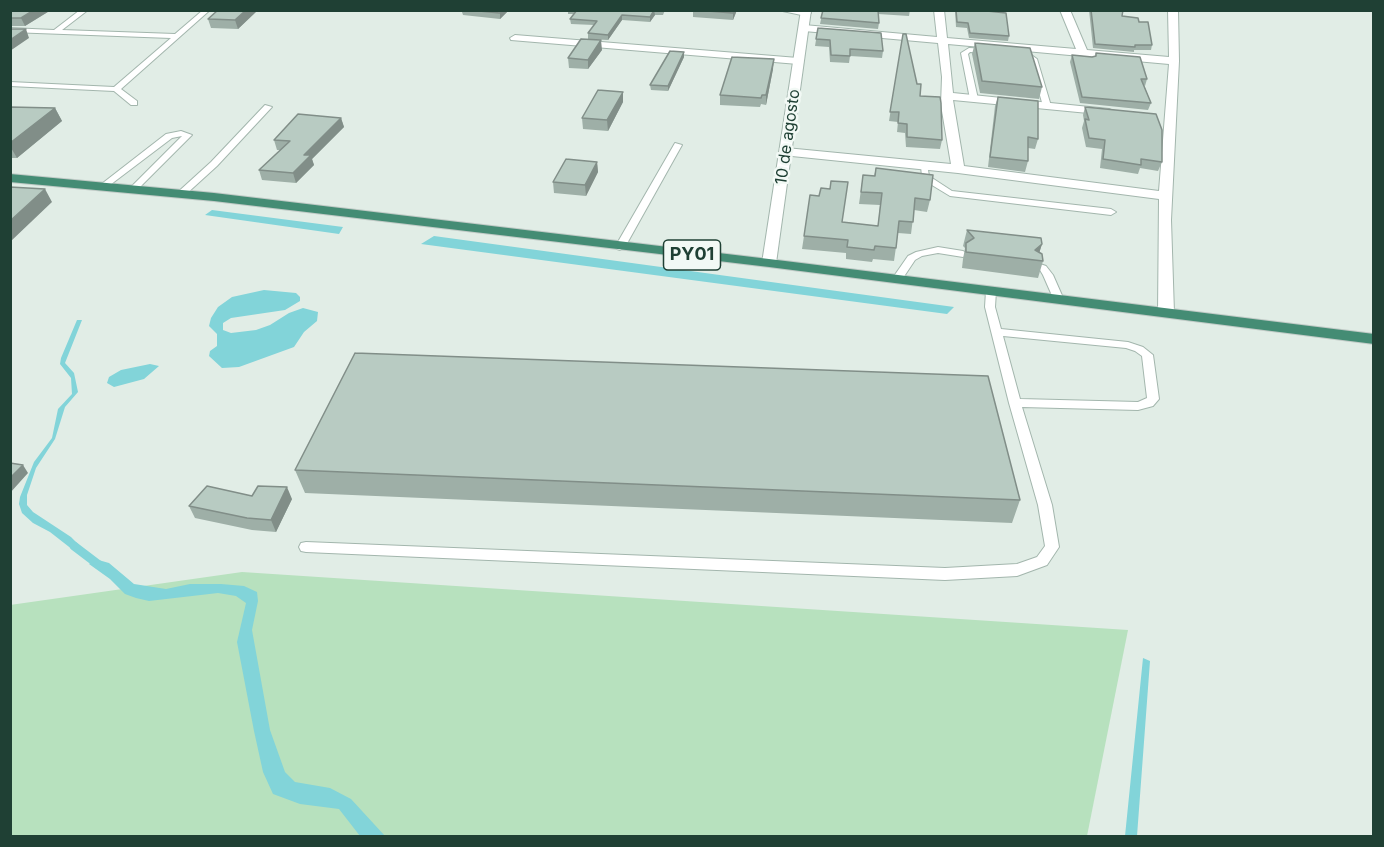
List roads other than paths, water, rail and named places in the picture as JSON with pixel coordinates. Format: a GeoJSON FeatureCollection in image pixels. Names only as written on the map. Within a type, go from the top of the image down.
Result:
{"type":"FeatureCollection","features":[{"type":"Feature","properties":{"kind":"highway","name":"PY01"},"geometry":{"type":"LineString","coordinates":[[10,178],[181,194],[769,263],[1374,339]]}},
{"type":"Feature","properties":{"kind":"street"},"geometry":{"type":"LineString","coordinates":[[782,10],[806,12]]}},
{"type":"Feature","properties":{"kind":"street"},"geometry":{"type":"LineString","coordinates":[[939,10],[941,39],[948,77],[947,96],[958,169]]}},
{"type":"Feature","properties":{"kind":"street"},"geometry":{"type":"LineString","coordinates":[[1065,10],[1083,53]]}},
{"type":"Feature","properties":{"kind":"street"},"geometry":{"type":"LineString","coordinates":[[1166,313],[1164,117],[1174,61],[1173,10]]}},
{"type":"Feature","properties":{"kind":"street","name":"10 de agosto"},"geometry":{"type":"LineString","coordinates":[[769,263],[806,12]]}},
{"type":"Feature","properties":{"kind":"street"},"geometry":{"type":"LineString","coordinates":[[804,28],[1174,61]]}},
{"type":"Feature","properties":{"kind":"street"},"geometry":{"type":"LineString","coordinates":[[515,38],[798,61]]}},
{"type":"Feature","properties":{"kind":"street"},"geometry":{"type":"LineString","coordinates":[[947,96],[1125,113]]}},
{"type":"Feature","properties":{"kind":"street"},"geometry":{"type":"LineString","coordinates":[[786,152],[958,169],[1165,196]]}},
{"type":"Feature","properties":{"kind":"lane"},"geometry":{"type":"LineString","coordinates":[[56,31],[85,10]]}},
{"type":"Feature","properties":{"kind":"lane"},"geometry":{"type":"LineString","coordinates":[[116,89],[207,10]]}},
{"type":"Feature","properties":{"kind":"lane"},"geometry":{"type":"LineString","coordinates":[[10,30],[178,36]]}},
{"type":"Feature","properties":{"kind":"lane"},"geometry":{"type":"LineString","coordinates":[[974,99],[964,53],[969,50],[1026,54],[1032,57],[1047,106]]}},
{"type":"Feature","properties":{"kind":"lane"},"geometry":{"type":"LineString","coordinates":[[10,84],[116,89],[134,103]]}},
{"type":"Feature","properties":{"kind":"lane"},"geometry":{"type":"LineString","coordinates":[[181,194],[214,164],[268,107]]}},
{"type":"Feature","properties":{"kind":"lane"},"geometry":{"type":"LineString","coordinates":[[103,186],[169,136],[181,133],[188,135],[189,137],[133,189]]}},
{"type":"Feature","properties":{"kind":"lane"},"geometry":{"type":"LineString","coordinates":[[620,247],[678,145]]}},
{"type":"Feature","properties":{"kind":"lane"},"geometry":{"type":"LineString","coordinates":[[924,166],[925,177],[950,193],[1111,212]]}},
{"type":"Feature","properties":{"kind":"lane"},"geometry":{"type":"LineString","coordinates":[[897,279],[911,258],[918,254],[938,250],[963,254]]}},
{"type":"Feature","properties":{"kind":"lane"},"geometry":{"type":"LineString","coordinates":[[1037,266],[1043,268],[1048,274],[1059,300]]}},
{"type":"Feature","properties":{"kind":"lane"},"geometry":{"type":"LineString","coordinates":[[306,548],[945,574],[1017,570],[1042,561],[1052,547],[1045,505],[996,332],[990,307],[991,291]]}},
{"type":"Feature","properties":{"kind":"lane"},"geometry":{"type":"LineString","coordinates":[[996,332],[1128,345],[1147,355],[1153,399],[1149,403],[1138,406],[1015,403]]}},
{"type":"Feature","properties":{"kind":"water"},"geometry":{"type":"Polygon","coordinates":[[[212,210],[343,227],[339,234],[205,215],[212,210]]]}},
{"type":"Feature","properties":{"kind":"water"},"geometry":{"type":"Polygon","coordinates":[[[434,236],[954,307],[947,314],[421,244],[434,236]]]}},
{"type":"Feature","properties":{"kind":"water"},"geometry":{"type":"Polygon","coordinates":[[[264,290],[296,293],[300,301],[285,310],[231,318],[223,323],[223,330],[231,333],[256,330],[303,308],[318,312],[317,321],[304,332],[294,347],[239,367],[222,368],[209,356],[210,351],[217,346],[217,334],[209,326],[211,318],[218,307],[232,297],[264,290]]]}},
{"type":"Feature","properties":{"kind":"water"},"geometry":{"type":"Polygon","coordinates":[[[77,320],[82,320],[65,363],[74,373],[78,392],[65,407],[55,439],[36,468],[27,495],[27,505],[33,512],[71,537],[80,546],[73,550],[50,532],[33,523],[22,513],[19,504],[34,462],[52,438],[58,409],[72,394],[71,378],[60,364],[77,320]]]}},
{"type":"Feature","properties":{"kind":"water"},"geometry":{"type":"Polygon","coordinates":[[[150,364],[159,366],[144,379],[114,387],[107,383],[109,377],[121,370],[150,364]]]}},
{"type":"Feature","properties":{"kind":"water"},"geometry":{"type":"Polygon","coordinates":[[[95,559],[109,563],[134,584],[166,589],[190,584],[221,584],[244,586],[257,592],[258,601],[252,630],[270,730],[285,772],[295,782],[330,788],[351,799],[385,836],[360,836],[339,809],[300,804],[273,794],[263,772],[237,642],[246,603],[236,596],[218,593],[149,601],[136,598],[125,594],[110,579],[89,564],[95,559]]]}},
{"type":"Feature","properties":{"kind":"water"},"geometry":{"type":"Polygon","coordinates":[[[1143,658],[1150,661],[1137,836],[1125,836],[1143,658]]]}},
{"type":"Feature","properties":{"kind":"waterway"},"geometry":{"type":"LineString","coordinates":[[70,542],[76,547]]}},
{"type":"Feature","properties":{"kind":"waterway"},"geometry":{"type":"LineString","coordinates":[[74,546],[99,565]]}}]}
